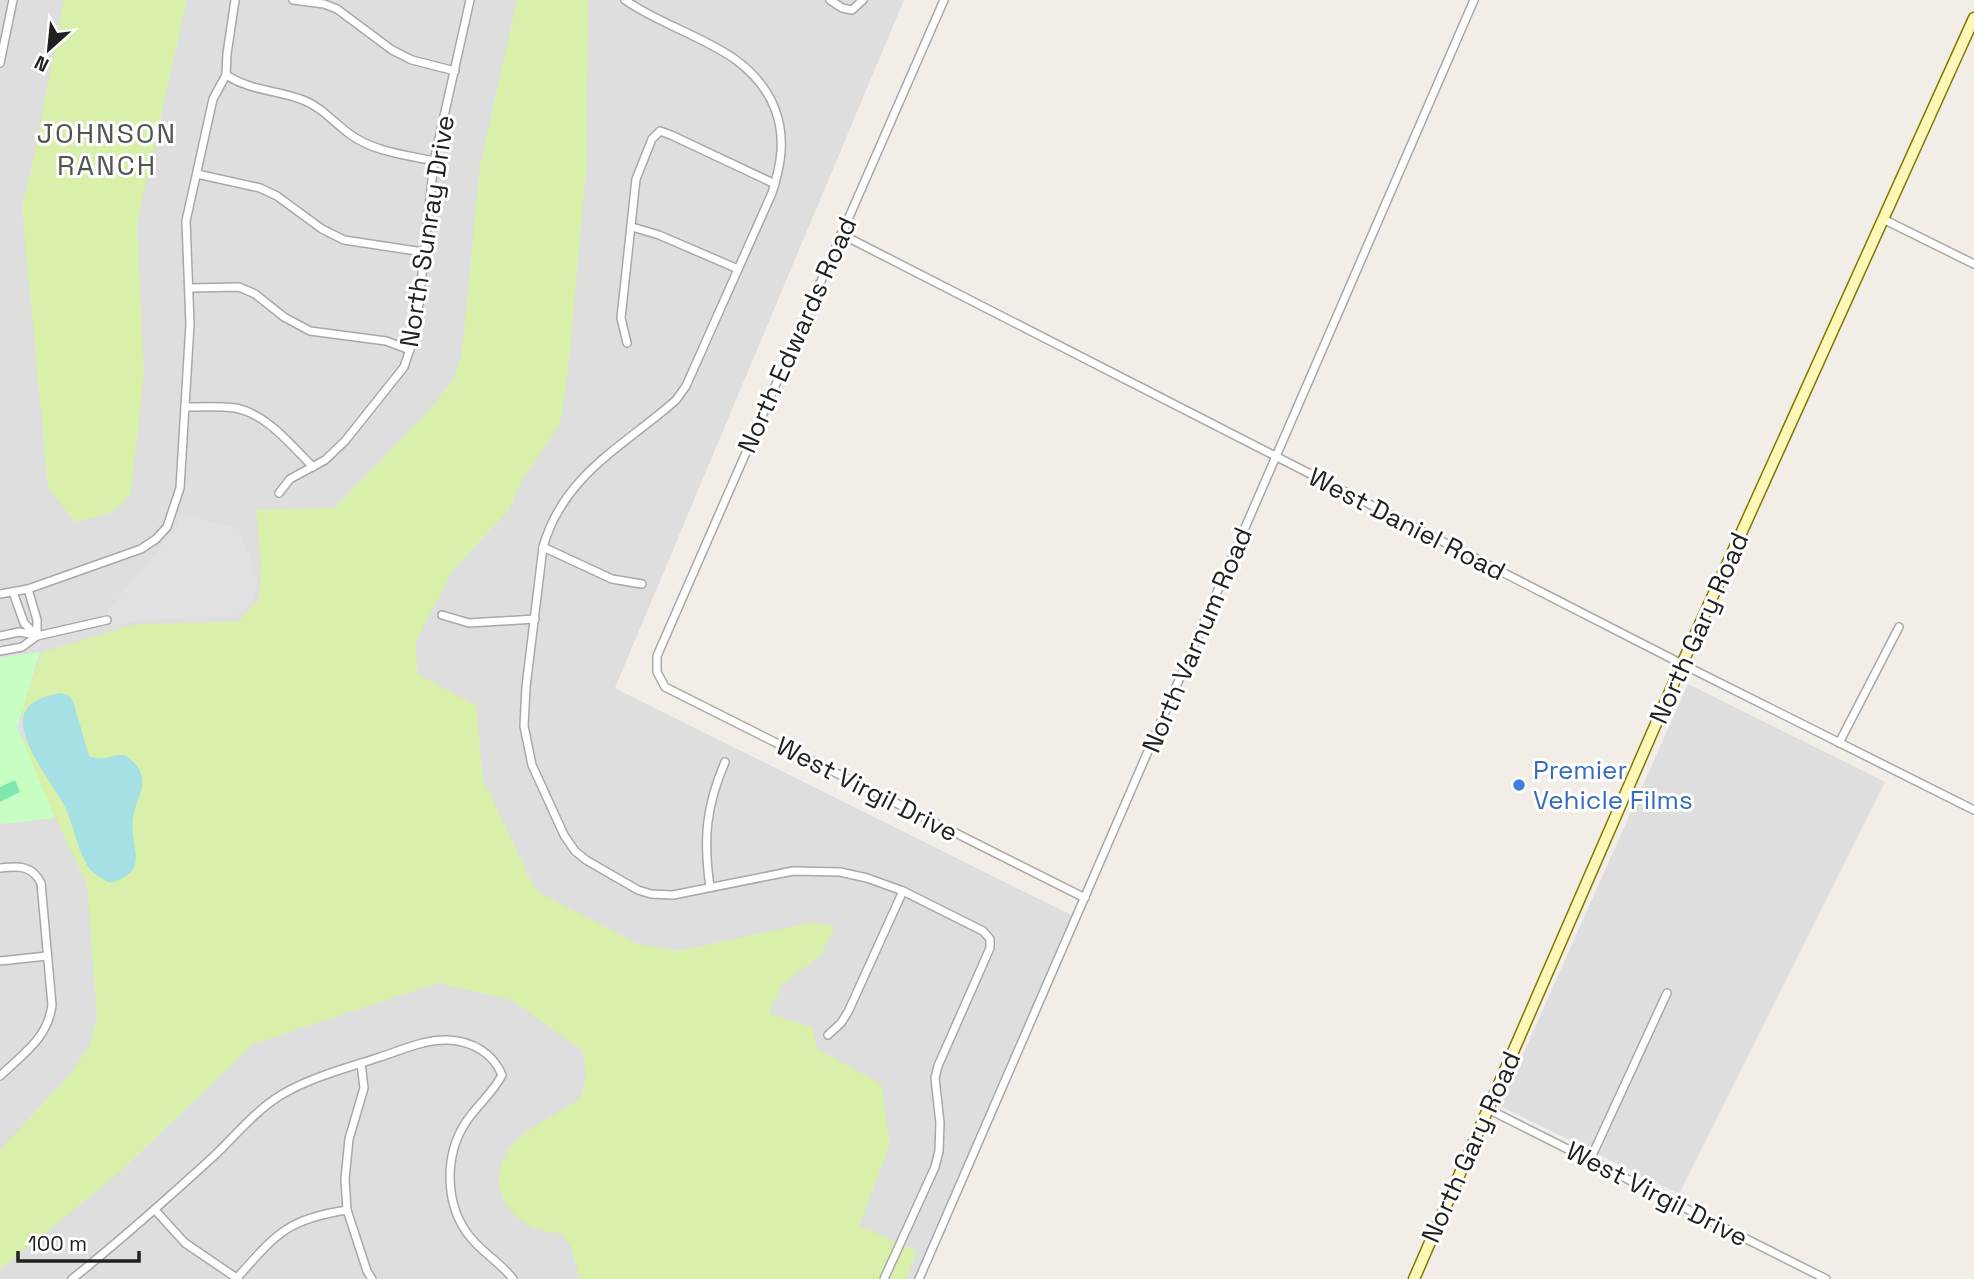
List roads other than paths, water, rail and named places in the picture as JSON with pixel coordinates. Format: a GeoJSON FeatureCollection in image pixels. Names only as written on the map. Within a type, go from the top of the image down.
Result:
{"type":"FeatureCollection","features":[{"type":"Feature","properties":{"kind":"street"},"geometry":{"type":"LineString","coordinates":[[0,63],[13,0]]}},
{"type":"Feature","properties":{"kind":"street"},"geometry":{"type":"LineString","coordinates":[[0,594],[27,589],[141,549],[167,527],[180,488],[190,288],[186,221],[213,99],[226,75],[235,0]]}},
{"type":"Feature","properties":{"kind":"street"},"geometry":{"type":"LineString","coordinates":[[293,0],[324,4],[337,9],[392,50],[412,60],[455,71]]}},
{"type":"Feature","properties":{"kind":"street","name":"North Sunray Drive"},"geometry":{"type":"LineString","coordinates":[[279,493],[290,479],[325,460],[345,441],[404,367],[416,331],[433,161],[470,0]]}},
{"type":"Feature","properties":{"kind":"street"},"geometry":{"type":"LineString","coordinates":[[618,0],[630,1],[742,62],[758,78],[769,94],[777,115],[782,139],[779,170],[692,374],[677,400],[578,481],[552,521],[543,547],[526,687],[524,726],[527,747],[564,835],[575,851],[638,890],[651,894],[673,895],[793,871],[819,870],[867,878],[903,891],[983,931],[990,939],[990,947],[937,1066],[936,1092],[941,1137],[935,1167],[884,1279]]}},
{"type":"Feature","properties":{"kind":"street"},"geometry":{"type":"LineString","coordinates":[[830,0],[842,8],[852,10],[863,0]]}},
{"type":"Feature","properties":{"kind":"street","name":"North Edwards Road"},"geometry":{"type":"LineString","coordinates":[[657,672],[657,656],[944,0]]}},
{"type":"Feature","properties":{"kind":"street","name":"North Varnum Road"},"geometry":{"type":"LineString","coordinates":[[919,1279],[1474,0]]}},
{"type":"Feature","properties":{"kind":"street","name":"North Gary Road"},"geometry":{"type":"LineString","coordinates":[[1413,1279],[1682,664],[1974,19]]}},
{"type":"Feature","properties":{"kind":"street"},"geometry":{"type":"LineString","coordinates":[[226,75],[243,86],[281,92],[306,101],[351,136],[369,146],[433,161]]}},
{"type":"Feature","properties":{"kind":"street"},"geometry":{"type":"LineString","coordinates":[[627,343],[621,318],[636,179],[652,139],[660,131],[775,184]]}},
{"type":"Feature","properties":{"kind":"street"},"geometry":{"type":"LineString","coordinates":[[197,174],[260,188],[277,196],[333,236],[353,243],[423,252]]}},
{"type":"Feature","properties":{"kind":"street"},"geometry":{"type":"LineString","coordinates":[[1883,219],[1974,264]]}},
{"type":"Feature","properties":{"kind":"street"},"geometry":{"type":"LineString","coordinates":[[632,227],[738,270]]}},
{"type":"Feature","properties":{"kind":"street","name":"West Daniel Road"},"geometry":{"type":"LineString","coordinates":[[841,234],[1682,664],[1974,810]]}},
{"type":"Feature","properties":{"kind":"street"},"geometry":{"type":"LineString","coordinates":[[190,288],[239,287],[256,294],[284,317],[310,331],[386,341],[410,350]]}},
{"type":"Feature","properties":{"kind":"street"},"geometry":{"type":"LineString","coordinates":[[185,407],[237,409],[251,414],[313,467]]}},
{"type":"Feature","properties":{"kind":"street"},"geometry":{"type":"LineString","coordinates":[[543,547],[612,579],[642,584]]}},
{"type":"Feature","properties":{"kind":"street"},"geometry":{"type":"LineString","coordinates":[[27,589],[37,620],[37,636]]}},
{"type":"Feature","properties":{"kind":"street"},"geometry":{"type":"LineString","coordinates":[[13,592],[24,623],[37,636]]}},
{"type":"Feature","properties":{"kind":"street"},"geometry":{"type":"LineString","coordinates":[[442,615],[468,623],[535,619]]}},
{"type":"Feature","properties":{"kind":"street"},"geometry":{"type":"LineString","coordinates":[[0,651],[22,647],[37,636],[107,620]]}},
{"type":"Feature","properties":{"kind":"street"},"geometry":{"type":"LineString","coordinates":[[1839,743],[1899,627]]}},
{"type":"Feature","properties":{"kind":"street"},"geometry":{"type":"LineString","coordinates":[[0,636],[19,632],[37,636]]}},
{"type":"Feature","properties":{"kind":"street","name":"West Virgil Drive"},"geometry":{"type":"LineString","coordinates":[[657,672],[665,687],[1085,898]]}},
{"type":"Feature","properties":{"kind":"street"},"geometry":{"type":"LineString","coordinates":[[710,887],[706,860],[707,823],[713,789],[725,762]]}},
{"type":"Feature","properties":{"kind":"street"},"geometry":{"type":"LineString","coordinates":[[0,868],[24,867],[32,870],[41,883],[52,1005],[50,1020],[41,1037],[0,1076]]}},
{"type":"Feature","properties":{"kind":"street"},"geometry":{"type":"LineString","coordinates":[[828,1035],[848,1012],[903,891]]}},
{"type":"Feature","properties":{"kind":"street"},"geometry":{"type":"LineString","coordinates":[[0,961],[47,956]]}},
{"type":"Feature","properties":{"kind":"street"},"geometry":{"type":"LineString","coordinates":[[1590,1160],[1667,993]]}},
{"type":"Feature","properties":{"kind":"street"},"geometry":{"type":"LineString","coordinates":[[75,1278],[155,1210],[280,1095],[323,1075],[430,1041],[449,1040],[468,1044],[485,1052],[496,1061],[502,1075],[457,1138],[449,1172],[460,1220],[468,1235],[513,1279]]}},
{"type":"Feature","properties":{"kind":"street"},"geometry":{"type":"LineString","coordinates":[[361,1063],[364,1088],[349,1139],[345,1179],[347,1210],[372,1279]]}},
{"type":"Feature","properties":{"kind":"street","name":"West Virgil Drive"},"geometry":{"type":"LineString","coordinates":[[1488,1109],[1826,1279]]}},
{"type":"Feature","properties":{"kind":"street"},"geometry":{"type":"LineString","coordinates":[[155,1210],[185,1243],[238,1278],[276,1236],[289,1227],[303,1219],[347,1210]]}},
{"type":"Feature","properties":{"kind":"water"},"geometry":{"type":"Polygon","coordinates":[[[60,693],[68,695],[73,701],[89,756],[126,756],[141,774],[142,788],[133,820],[135,864],[124,878],[111,883],[97,875],[86,863],[65,807],[32,753],[24,730],[24,714],[31,704],[60,693]]]}},
{"type":"Feature","properties":{"kind":"place","name":"Premier Vehicle Films"},"geometry":{"type":"Point","coordinates":[1519,785]}},
{"type":"Feature","properties":{"kind":"district","name":"JOHNSON RANCH"},"geometry":{"type":"Point","coordinates":[107,149]}}]}
